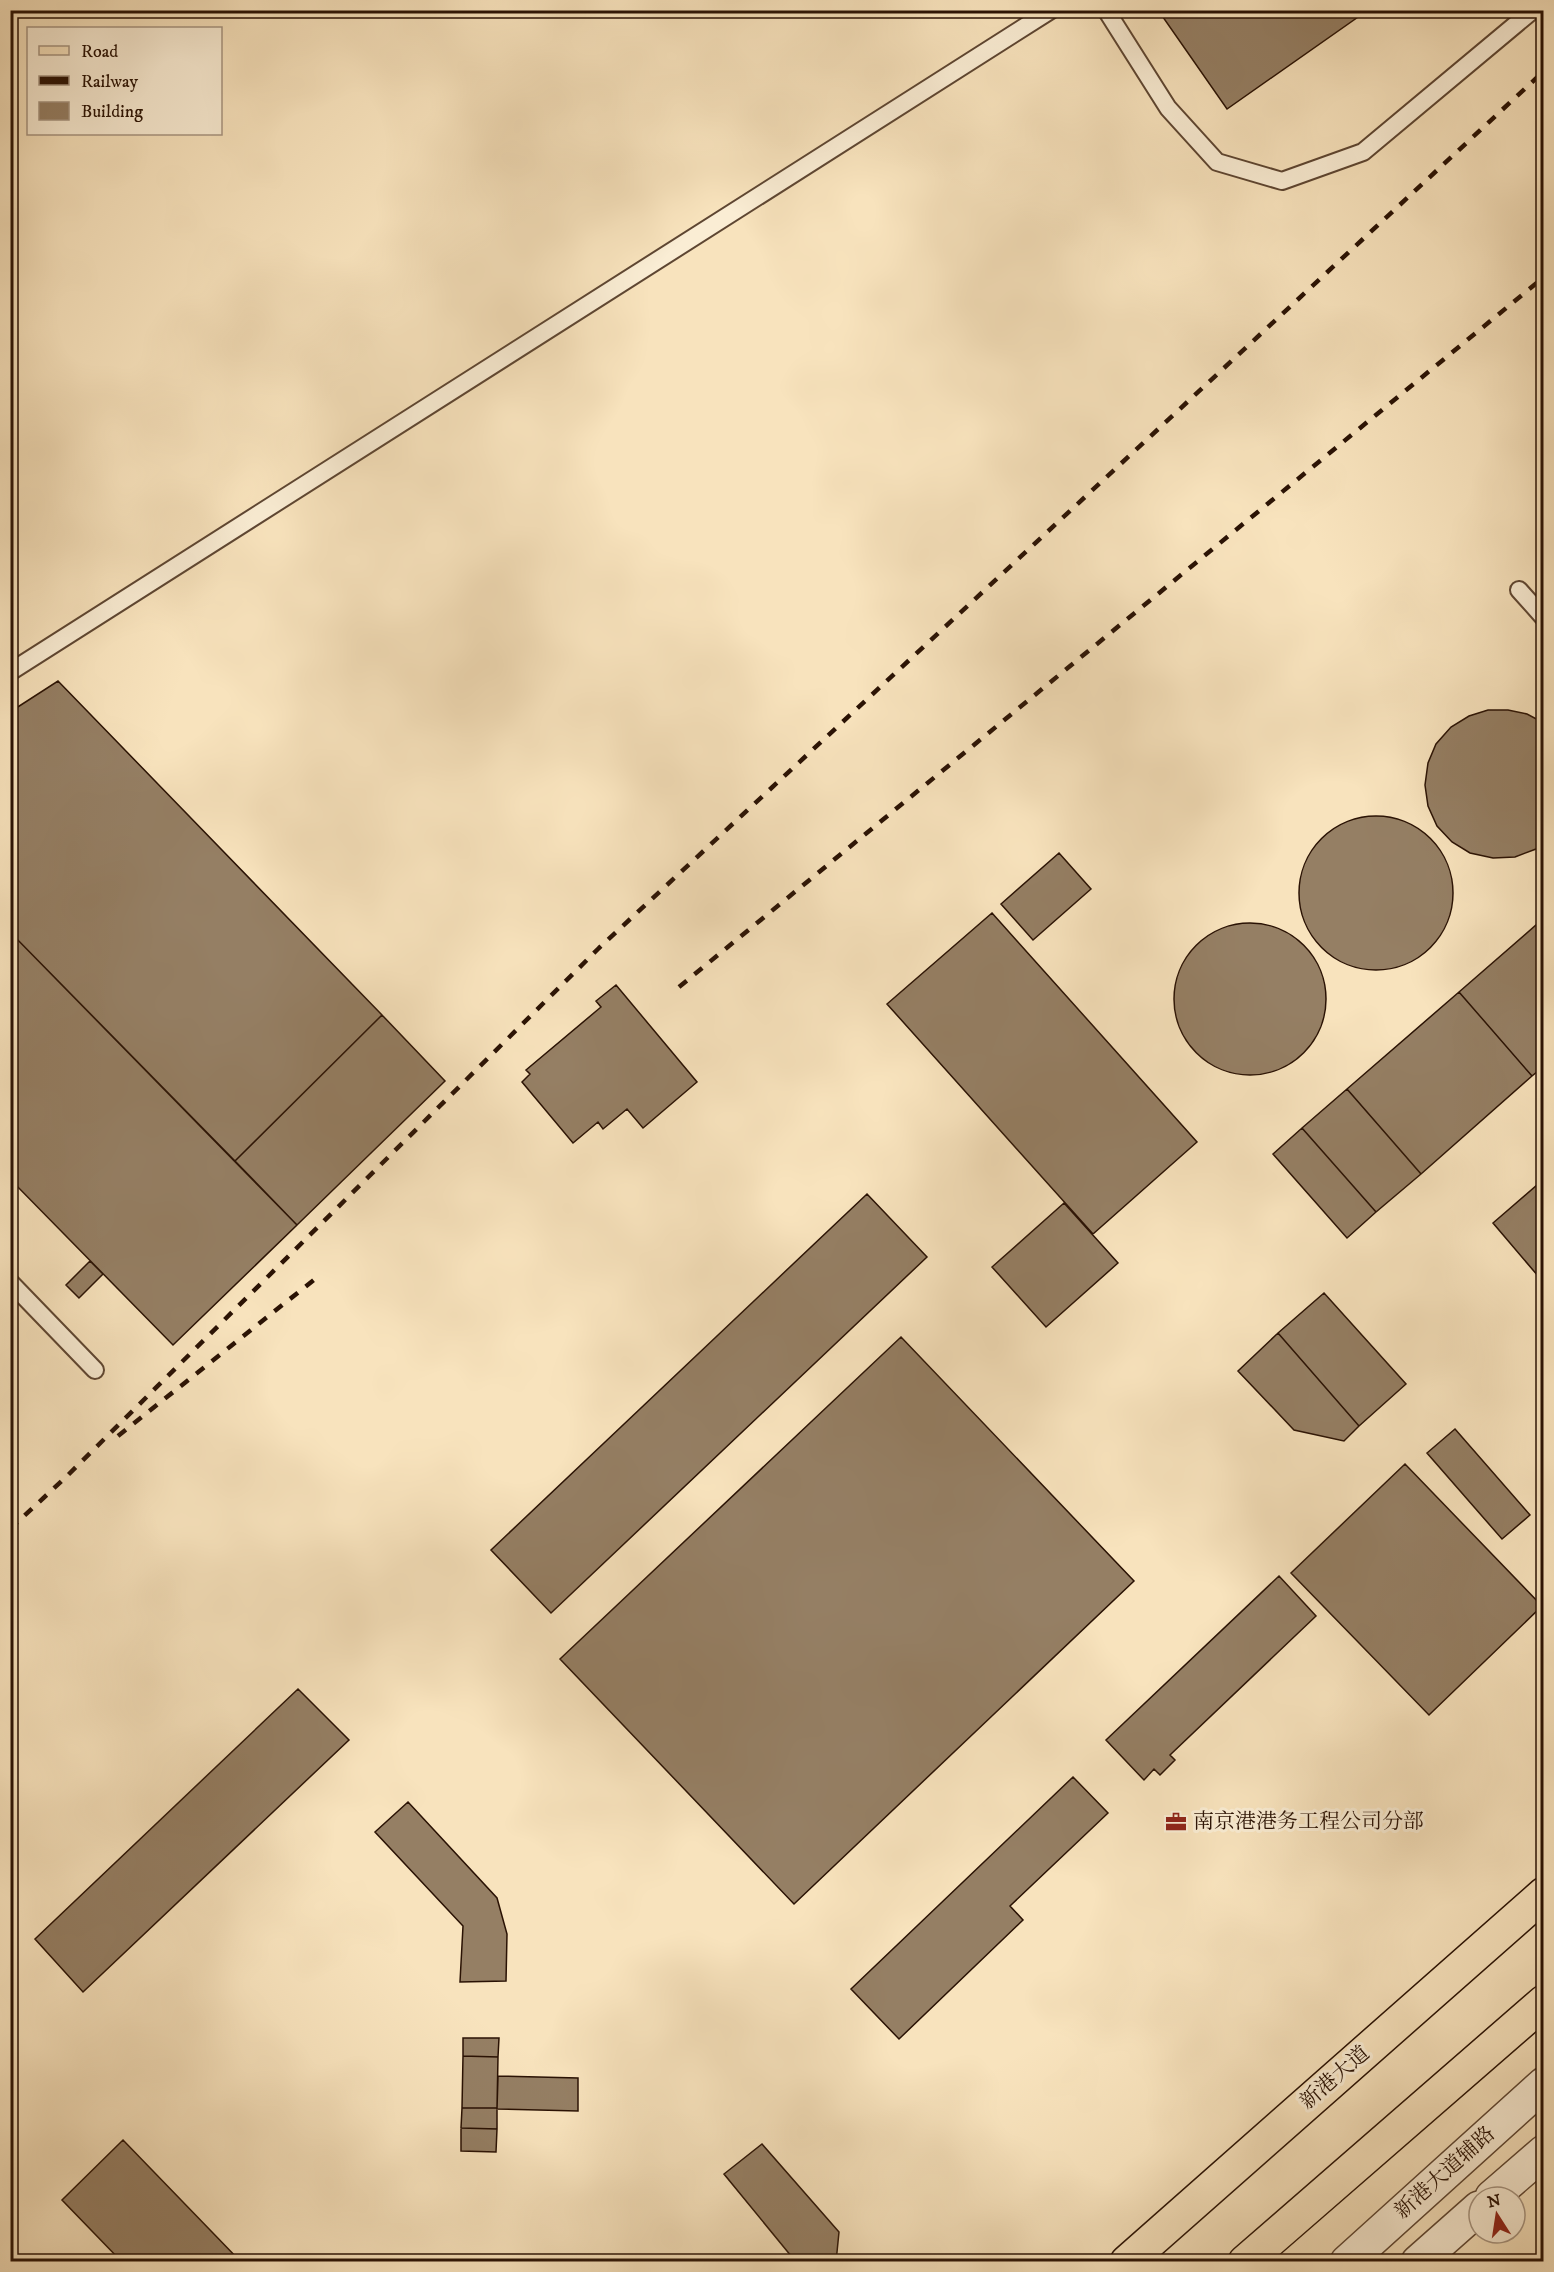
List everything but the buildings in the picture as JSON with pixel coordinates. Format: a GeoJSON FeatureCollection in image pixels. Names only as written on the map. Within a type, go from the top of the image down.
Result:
{"type":"FeatureCollection","features":[{"type":"Feature","properties":{"kind":"main road","name":"新港大道"},"geometry":{"type":"LineString","coordinates":[[1128,2262],[1544,1894]]}},
{"type":"Feature","properties":{"kind":"main road"},"geometry":{"type":"LineString","coordinates":[[1245,2262],[1544,2002]]}},
{"type":"Feature","properties":{"kind":"street","name":"新港大道辅路"},"geometry":{"type":"LineString","coordinates":[[1347,2262],[1544,2085]]}},
{"type":"Feature","properties":{"kind":"street"},"geometry":{"type":"LineString","coordinates":[[1506,2185],[1544,2152]]}},
{"type":"Feature","properties":{"kind":"street"},"geometry":{"type":"LineString","coordinates":[[1418,2262],[1467,2219]]}},
{"type":"Feature","properties":{"kind":"lane"},"geometry":{"type":"LineString","coordinates":[[10,672],[1051,10]]}},
{"type":"Feature","properties":{"kind":"lane"},"geometry":{"type":"LineString","coordinates":[[1106,10],[1168,108],[1217,162],[1282,181],[1363,152],[1533,10]]}},
{"type":"Feature","properties":{"kind":"lane"},"geometry":{"type":"LineString","coordinates":[[1519,591],[1544,618]]}},
{"type":"Feature","properties":{"kind":"lane"},"geometry":{"type":"LineString","coordinates":[[10,1281],[95,1370]]}},
{"type":"Feature","properties":{"kind":"railway"},"geometry":{"type":"LineString","coordinates":[[10,1529],[66,1477],[599,948],[1544,71]]}},
{"type":"Feature","properties":{"kind":"railway"},"geometry":{"type":"LineString","coordinates":[[679,987],[1544,277]]}},
{"type":"Feature","properties":{"kind":"railway"},"geometry":{"type":"LineString","coordinates":[[118,1436],[320,1275]]}},
{"type":"Feature","properties":{"kind":"place","name":"南京港港务工程公司分部"},"geometry":{"type":"Point","coordinates":[1176,1822]}}]}
